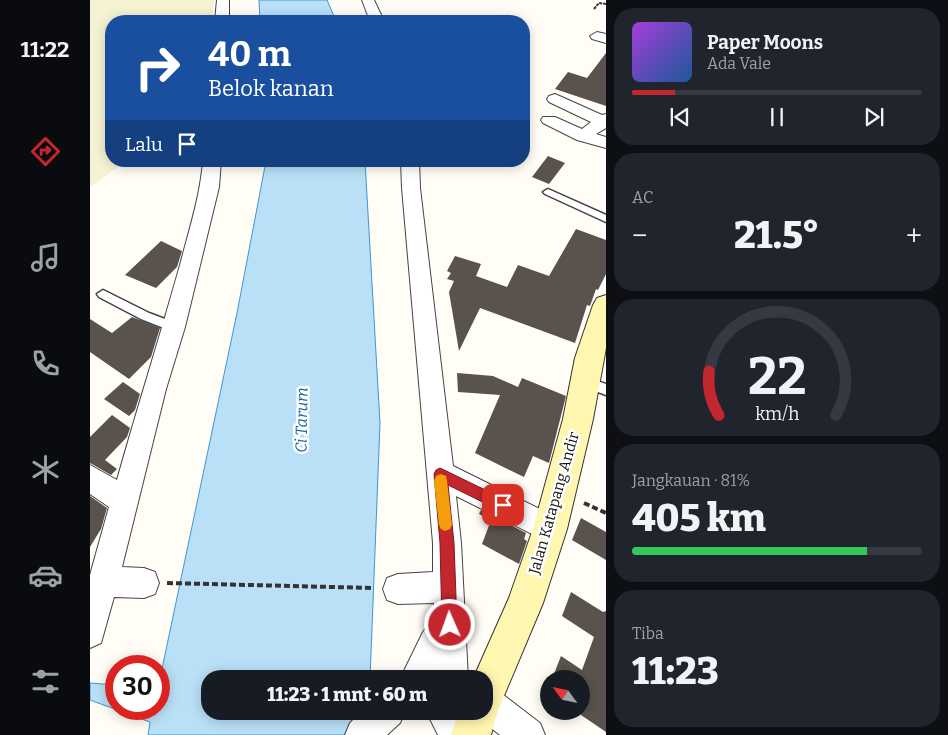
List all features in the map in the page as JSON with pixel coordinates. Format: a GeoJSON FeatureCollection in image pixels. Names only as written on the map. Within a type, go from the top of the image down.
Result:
{"type":"FeatureCollection","features":[{"type":"Feature","properties":{"kind":"street"},"geometry":{"type":"LineString","coordinates":[[222,15],[223,0]]}},
{"type":"Feature","properties":{"kind":"street"},"geometry":{"type":"LineString","coordinates":[[368,0],[374,15]]}},
{"type":"Feature","properties":{"kind":"street"},"geometry":{"type":"LineString","coordinates":[[555,99],[605,121]]}},
{"type":"Feature","properties":{"kind":"street"},"geometry":{"type":"LineString","coordinates":[[549,120],[583,136],[606,143]]}},
{"type":"Feature","properties":{"kind":"street"},"geometry":{"type":"LineString","coordinates":[[583,136],[605,121]]}},
{"type":"Feature","properties":{"kind":"street"},"geometry":{"type":"LineString","coordinates":[[90,632],[154,389],[174,327],[210,187],[212,167]]}},
{"type":"Feature","properties":{"kind":"street"},"geometry":{"type":"LineString","coordinates":[[411,172],[447,543],[450,625],[441,631],[433,643],[429,670]]}},
{"type":"Feature","properties":{"kind":"street","name":"Jalan Katapang Andir"},"geometry":{"type":"LineString","coordinates":[[493,677],[525,603],[596,386],[590,358],[606,305]]}},
{"type":"Feature","properties":{"kind":"street"},"geometry":{"type":"LineString","coordinates":[[440,474],[550,529]]}},
{"type":"Feature","properties":{"kind":"street"},"geometry":{"type":"LineString","coordinates":[[90,478],[124,501]]}},
{"type":"Feature","properties":{"kind":"street"},"geometry":{"type":"LineString","coordinates":[[104,582],[144,583]]}},
{"type":"Feature","properties":{"kind":"street"},"geometry":{"type":"LineString","coordinates":[[398,589],[448,587]]}},
{"type":"Feature","properties":{"kind":"street"},"geometry":{"type":"LineString","coordinates":[[493,708],[528,735]]}},
{"type":"Feature","properties":{"kind":"street"},"geometry":{"type":"LineString","coordinates":[[362,735],[378,720]]}},
{"type":"Feature","properties":{"kind":"lane"},"geometry":{"type":"LineString","coordinates":[[548,192],[606,219]]}},
{"type":"Feature","properties":{"kind":"lane"},"geometry":{"type":"LineString","coordinates":[[103,294],[145,316],[174,327]]}},
{"type":"Feature","properties":{"kind":"path"},"geometry":{"type":"LineString","coordinates":[[594,9],[599,3],[606,4]]}},
{"type":"Feature","properties":{"kind":"path"},"geometry":{"type":"LineString","coordinates":[[144,583],[398,589]]}},
{"type":"Feature","properties":{"kind":"shaded area"},"geometry":{"type":"Polygon","coordinates":[[[90,0],[214,0],[213,15],[105,15],[105,167],[118,167],[90,187],[90,0]]]}},
{"type":"Feature","properties":{"kind":"water"},"geometry":{"type":"Polygon","coordinates":[[[259,0],[327,0],[333,15],[260,15],[259,0]]]}},
{"type":"Feature","properties":{"kind":"water","name":"Ci Tarum"},"geometry":{"type":"Polygon","coordinates":[[[265,167],[365,167],[380,423],[370,670],[201,670],[201,720],[369,720],[368,735],[148,735],[150,722],[145,720],[170,720],[170,655],[165,655],[237,313],[265,167]]]}},
{"type":"Feature","properties":{"kind":"water"},"geometry":{"type":"Polygon","coordinates":[[[90,683],[105,684],[105,706],[90,700],[90,683]]]}},
{"type":"Feature","properties":{"kind":"building"},"geometry":{"type":"Polygon","coordinates":[[[606,53],[606,106],[555,89],[568,72],[587,78],[606,53]]]}},
{"type":"Feature","properties":{"kind":"building"},"geometry":{"type":"Polygon","coordinates":[[[548,156],[565,163],[549,184],[532,177],[548,156]]]}},
{"type":"Feature","properties":{"kind":"building"},"geometry":{"type":"Polygon","coordinates":[[[576,229],[606,240],[606,274],[598,290],[596,289],[590,306],[587,305],[575,343],[480,308],[459,351],[449,292],[454,281],[447,279],[451,273],[447,271],[455,256],[481,264],[476,276],[507,287],[518,265],[549,276],[576,229]]]}},
{"type":"Feature","properties":{"kind":"building"},"geometry":{"type":"Polygon","coordinates":[[[161,241],[182,251],[177,267],[156,288],[125,275],[161,241]]]}},
{"type":"Feature","properties":{"kind":"building"},"geometry":{"type":"Polygon","coordinates":[[[132,317],[160,328],[151,357],[129,379],[90,352],[90,319],[112,333],[132,317]]]}},
{"type":"Feature","properties":{"kind":"building"},"geometry":{"type":"Polygon","coordinates":[[[457,373],[493,376],[518,387],[522,378],[566,396],[549,463],[533,456],[524,477],[475,453],[500,395],[458,392],[457,373]]]}},
{"type":"Feature","properties":{"kind":"building"},"geometry":{"type":"Polygon","coordinates":[[[123,382],[140,394],[135,410],[129,416],[104,399],[123,382]]]}},
{"type":"Feature","properties":{"kind":"building"},"geometry":{"type":"Polygon","coordinates":[[[112,415],[130,428],[127,437],[105,460],[117,469],[111,475],[90,463],[90,437],[112,415]]]}},
{"type":"Feature","properties":{"kind":"building"},"geometry":{"type":"Polygon","coordinates":[[[90,496],[107,508],[101,529],[90,547],[90,496]]]}},
{"type":"Feature","properties":{"kind":"building"},"geometry":{"type":"Polygon","coordinates":[[[481,510],[526,533],[524,539],[527,541],[519,564],[482,544],[491,520],[479,514],[481,510]]]}},
{"type":"Feature","properties":{"kind":"building"},"geometry":{"type":"Polygon","coordinates":[[[581,518],[606,532],[606,560],[572,540],[581,518]]]}},
{"type":"Feature","properties":{"kind":"building"},"geometry":{"type":"Polygon","coordinates":[[[571,592],[603,612],[606,611],[606,732],[588,720],[590,720],[590,670],[582,670],[594,637],[562,616],[571,592]]]}},
{"type":"Feature","properties":{"kind":"building"},"geometry":{"type":"Polygon","coordinates":[[[561,656],[582,670],[556,670],[561,656]]]}},
{"type":"Feature","properties":{"kind":"slow traffic"},"geometry":{"type":"LineString","coordinates":[[441,481],[445,525]]}},
{"type":"Feature","properties":{"kind":"route"},"geometry":{"type":"LineString","coordinates":[[450,625],[447,543],[440,474],[503,505]]}}]}
